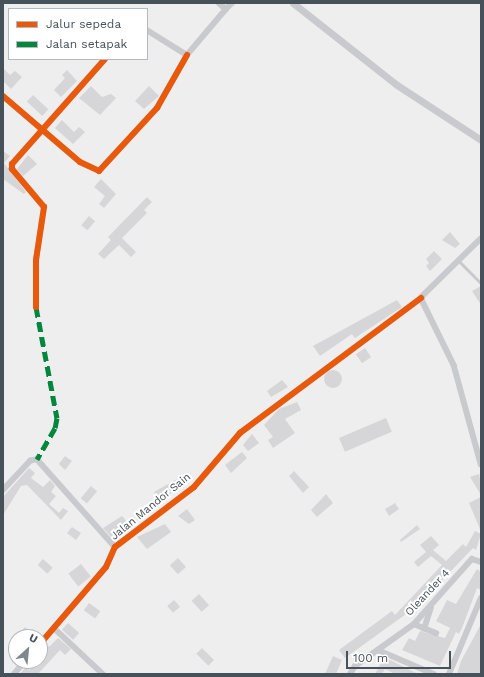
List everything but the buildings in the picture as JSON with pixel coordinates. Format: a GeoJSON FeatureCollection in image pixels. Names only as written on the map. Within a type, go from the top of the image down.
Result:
{"type":"FeatureCollection","features":[{"type":"Feature","properties":{"kind":"street"},"geometry":{"type":"LineString","coordinates":[[219,3],[226,9]]}},
{"type":"Feature","properties":{"kind":"street"},"geometry":{"type":"LineString","coordinates":[[3,96],[42,127],[90,170],[103,169],[156,108],[187,55],[232,3]]}},
{"type":"Feature","properties":{"kind":"street"},"geometry":{"type":"LineString","coordinates":[[293,3],[380,72],[481,140]]}},
{"type":"Feature","properties":{"kind":"street"},"geometry":{"type":"LineString","coordinates":[[148,31],[187,55]]}},
{"type":"Feature","properties":{"kind":"street"},"geometry":{"type":"LineString","coordinates":[[36,307],[36,260],[44,207],[12,166],[42,127],[104,60]]}},
{"type":"Feature","properties":{"kind":"street","name":"Jalan Mandor Sain"},"geometry":{"type":"LineString","coordinates":[[48,635],[106,567],[115,547],[194,486],[255,420],[421,298],[481,239]]}},
{"type":"Feature","properties":{"kind":"street"},"geometry":{"type":"LineString","coordinates":[[421,298],[454,364],[481,464]]}},
{"type":"Feature","properties":{"kind":"street"},"geometry":{"type":"LineString","coordinates":[[3,490],[30,461],[37,459],[115,547]]}},
{"type":"Feature","properties":{"kind":"street","name":"Oleander 4"},"geometry":{"type":"LineString","coordinates":[[350,674],[378,650],[414,624],[431,607],[472,559],[481,562]]}},
{"type":"Feature","properties":{"kind":"street"},"geometry":{"type":"LineString","coordinates":[[449,674],[481,598]]}},
{"type":"Feature","properties":{"kind":"street"},"geometry":{"type":"LineString","coordinates":[[424,628],[431,607]]}},
{"type":"Feature","properties":{"kind":"street"},"geometry":{"type":"LineString","coordinates":[[414,624],[436,633]]}},
{"type":"Feature","properties":{"kind":"street"},"geometry":{"type":"LineString","coordinates":[[54,628],[103,674]]}},
{"type":"Feature","properties":{"kind":"street"},"geometry":{"type":"LineString","coordinates":[[378,650],[434,674]]}},
{"type":"Feature","properties":{"kind":"lane"},"geometry":{"type":"LineString","coordinates":[[459,261],[481,283]]}},
{"type":"Feature","properties":{"kind":"marked path"},"geometry":{"type":"LineString","coordinates":[[36,307],[57,418],[55,428],[37,459]]}},
{"type":"Feature","properties":{"kind":"cycle path"},"geometry":{"type":"LineString","coordinates":[[3,96],[80,162],[99,171],[157,108],[187,55]]}},
{"type":"Feature","properties":{"kind":"cycle path"},"geometry":{"type":"LineString","coordinates":[[36,307],[36,260],[44,207],[12,169],[12,164],[104,60]]}},
{"type":"Feature","properties":{"kind":"cycle path"},"geometry":{"type":"LineString","coordinates":[[48,635],[106,567],[115,547],[194,487],[240,433],[421,298]]}}]}
